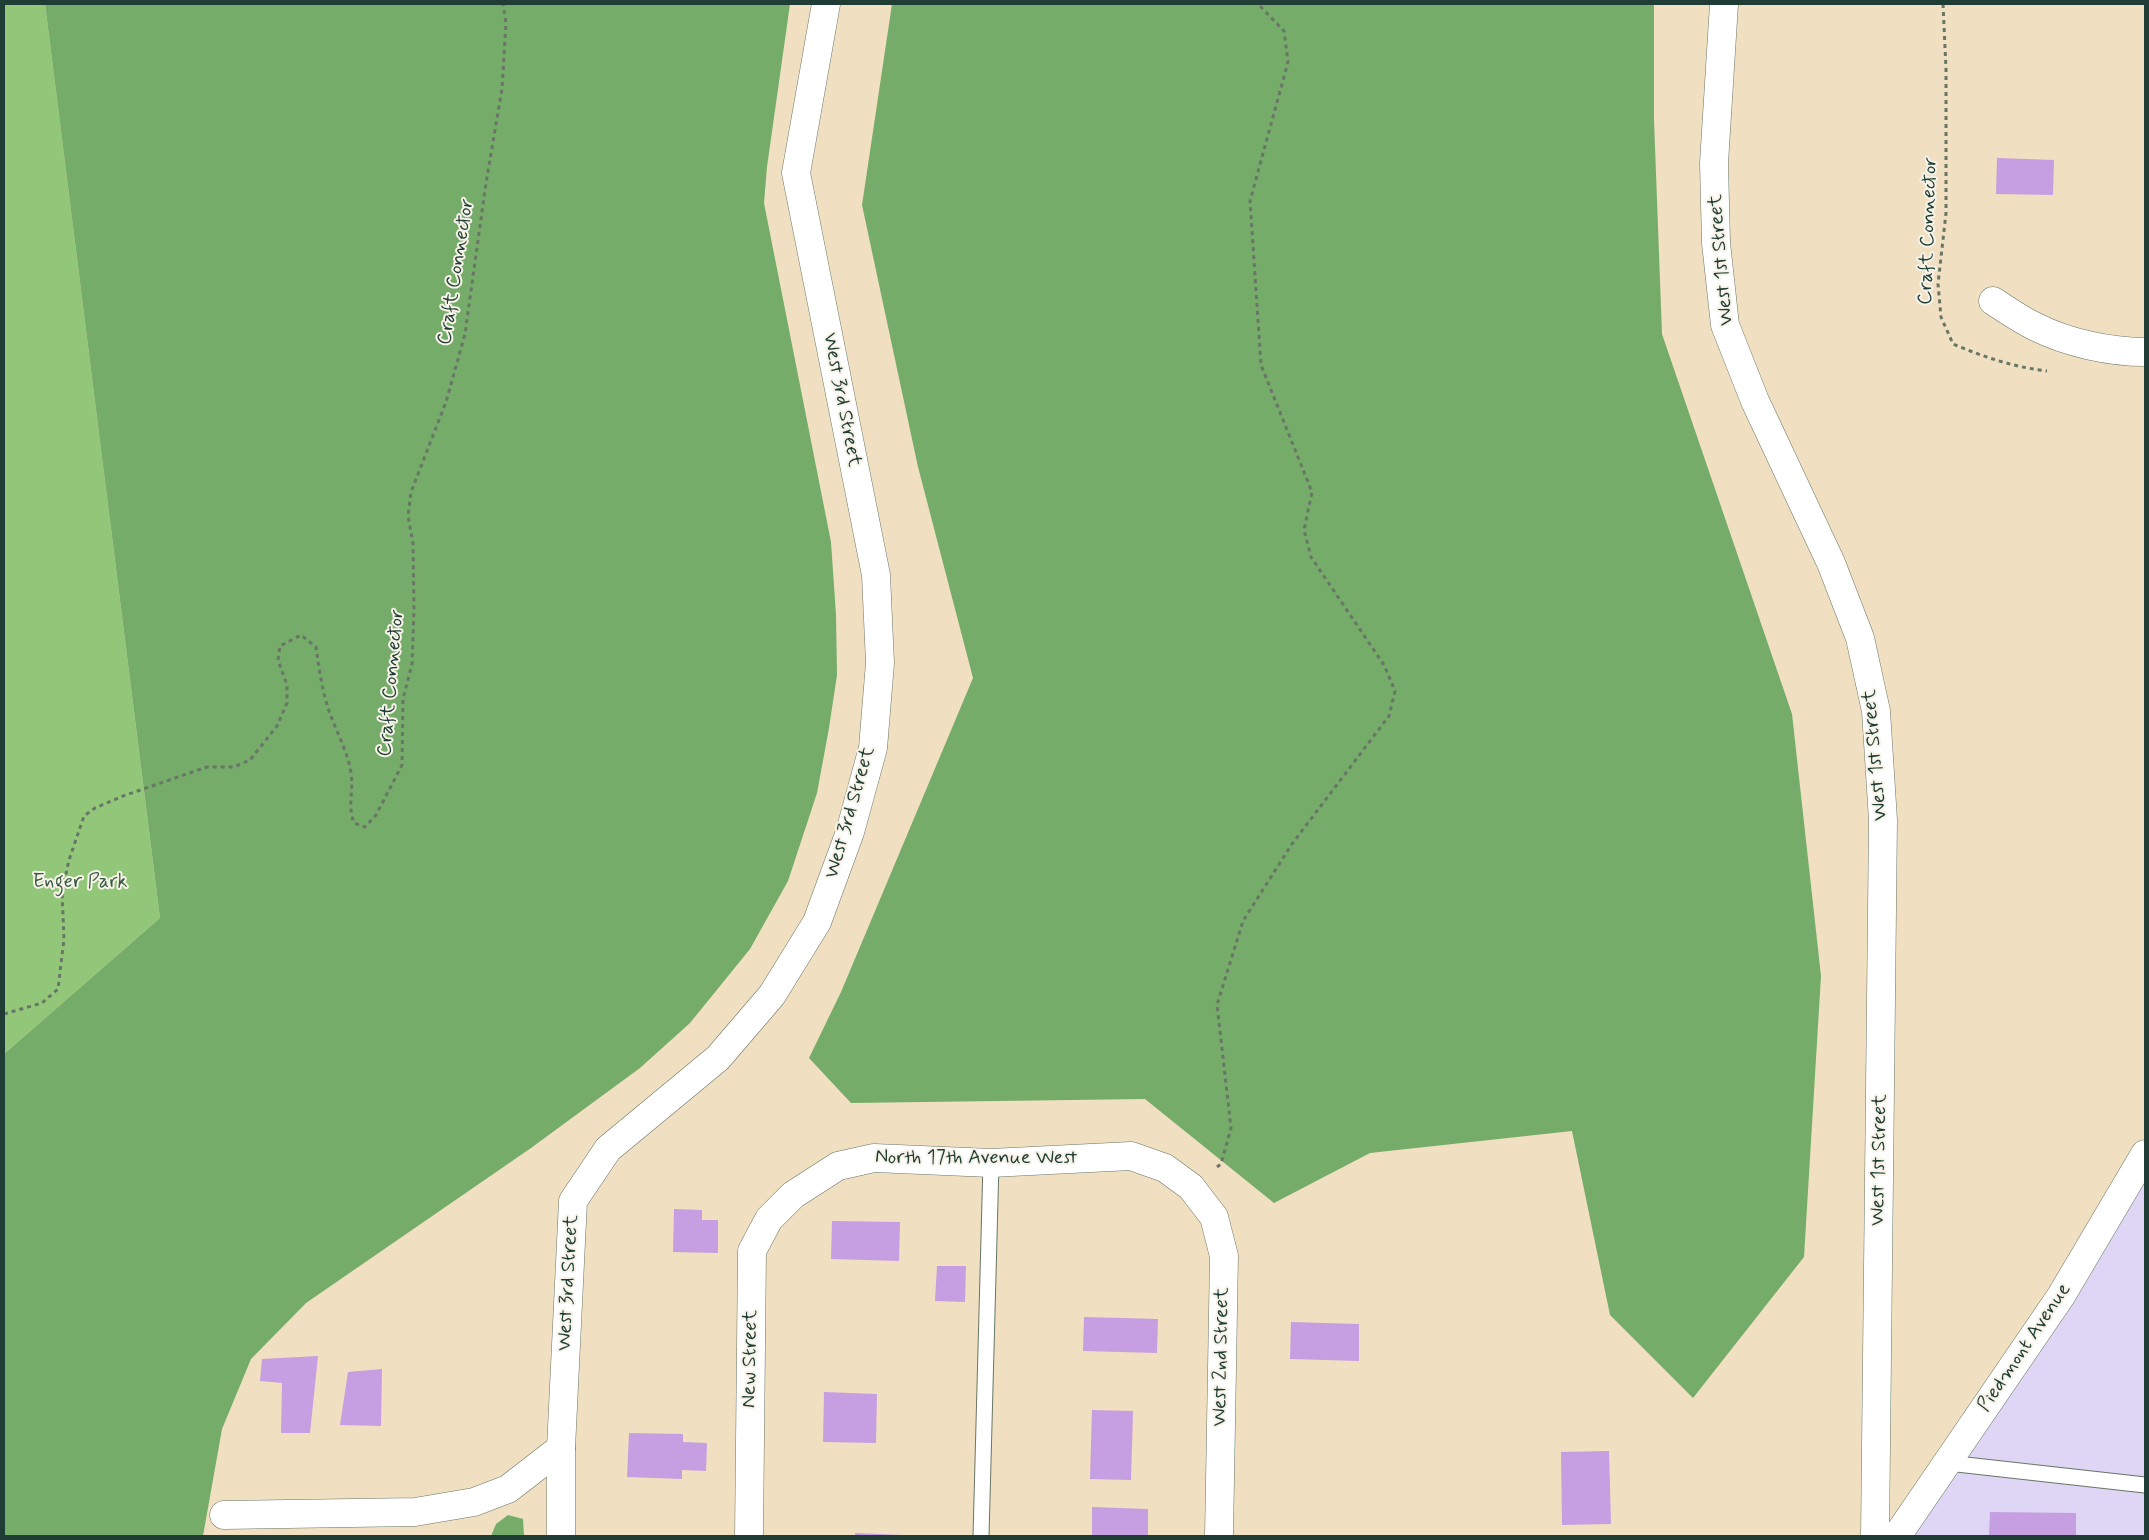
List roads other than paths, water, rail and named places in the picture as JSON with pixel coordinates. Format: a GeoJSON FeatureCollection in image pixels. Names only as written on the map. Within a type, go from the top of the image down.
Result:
{"type":"FeatureCollection","features":[{"type":"Feature","properties":{"kind":"street","name":"West 3rd Street"},"geometry":{"type":"LineString","coordinates":[[561,1536],[561,1448],[574,1201],[608,1149],[718,1058],[772,995],[817,922],[850,832],[873,748],[880,663],[876,575],[796,174],[826,4]]}},
{"type":"Feature","properties":{"kind":"street","name":"West 1st Street"},"geometry":{"type":"LineString","coordinates":[[1724,4],[1714,163],[1716,243],[1725,325],[1755,401],[1830,563],[1860,638],[1876,711],[1883,829],[1875,1536]]}},
{"type":"Feature","properties":{"kind":"street"},"geometry":{"type":"LineString","coordinates":[[1993,302],[2037,328],[2075,342],[2129,352],[2145,352]]}},
{"type":"Feature","properties":{"kind":"street","name":"Piedmont Avenue"},"geometry":{"type":"LineString","coordinates":[[1897,1536],[2061,1296],[2145,1154]]}},
{"type":"Feature","properties":{"kind":"street","name":"North 17th Avenue West"},"geometry":{"type":"LineString","coordinates":[[793,1195],[838,1166],[874,1158],[991,1163],[1131,1156],[1165,1168],[1191,1186]]}},
{"type":"Feature","properties":{"kind":"street","name":"West 2nd Street"},"geometry":{"type":"LineString","coordinates":[[1191,1186],[1214,1217],[1224,1256],[1219,1536]]}},
{"type":"Feature","properties":{"kind":"street","name":"New Street"},"geometry":{"type":"LineString","coordinates":[[749,1536],[752,1251],[769,1219],[793,1195]]}},
{"type":"Feature","properties":{"kind":"street"},"geometry":{"type":"LineString","coordinates":[[224,1515],[415,1512],[474,1502],[508,1489],[561,1448]]}},
{"type":"Feature","properties":{"kind":"lane"},"geometry":{"type":"LineString","coordinates":[[981,1536],[991,1163]]}},
{"type":"Feature","properties":{"kind":"lane"},"geometry":{"type":"LineString","coordinates":[[1948,1463],[2145,1485]]}},
{"type":"Feature","properties":{"kind":"park label","name":"Enger Park"},"geometry":{"type":"Point","coordinates":[80,883]}}]}
